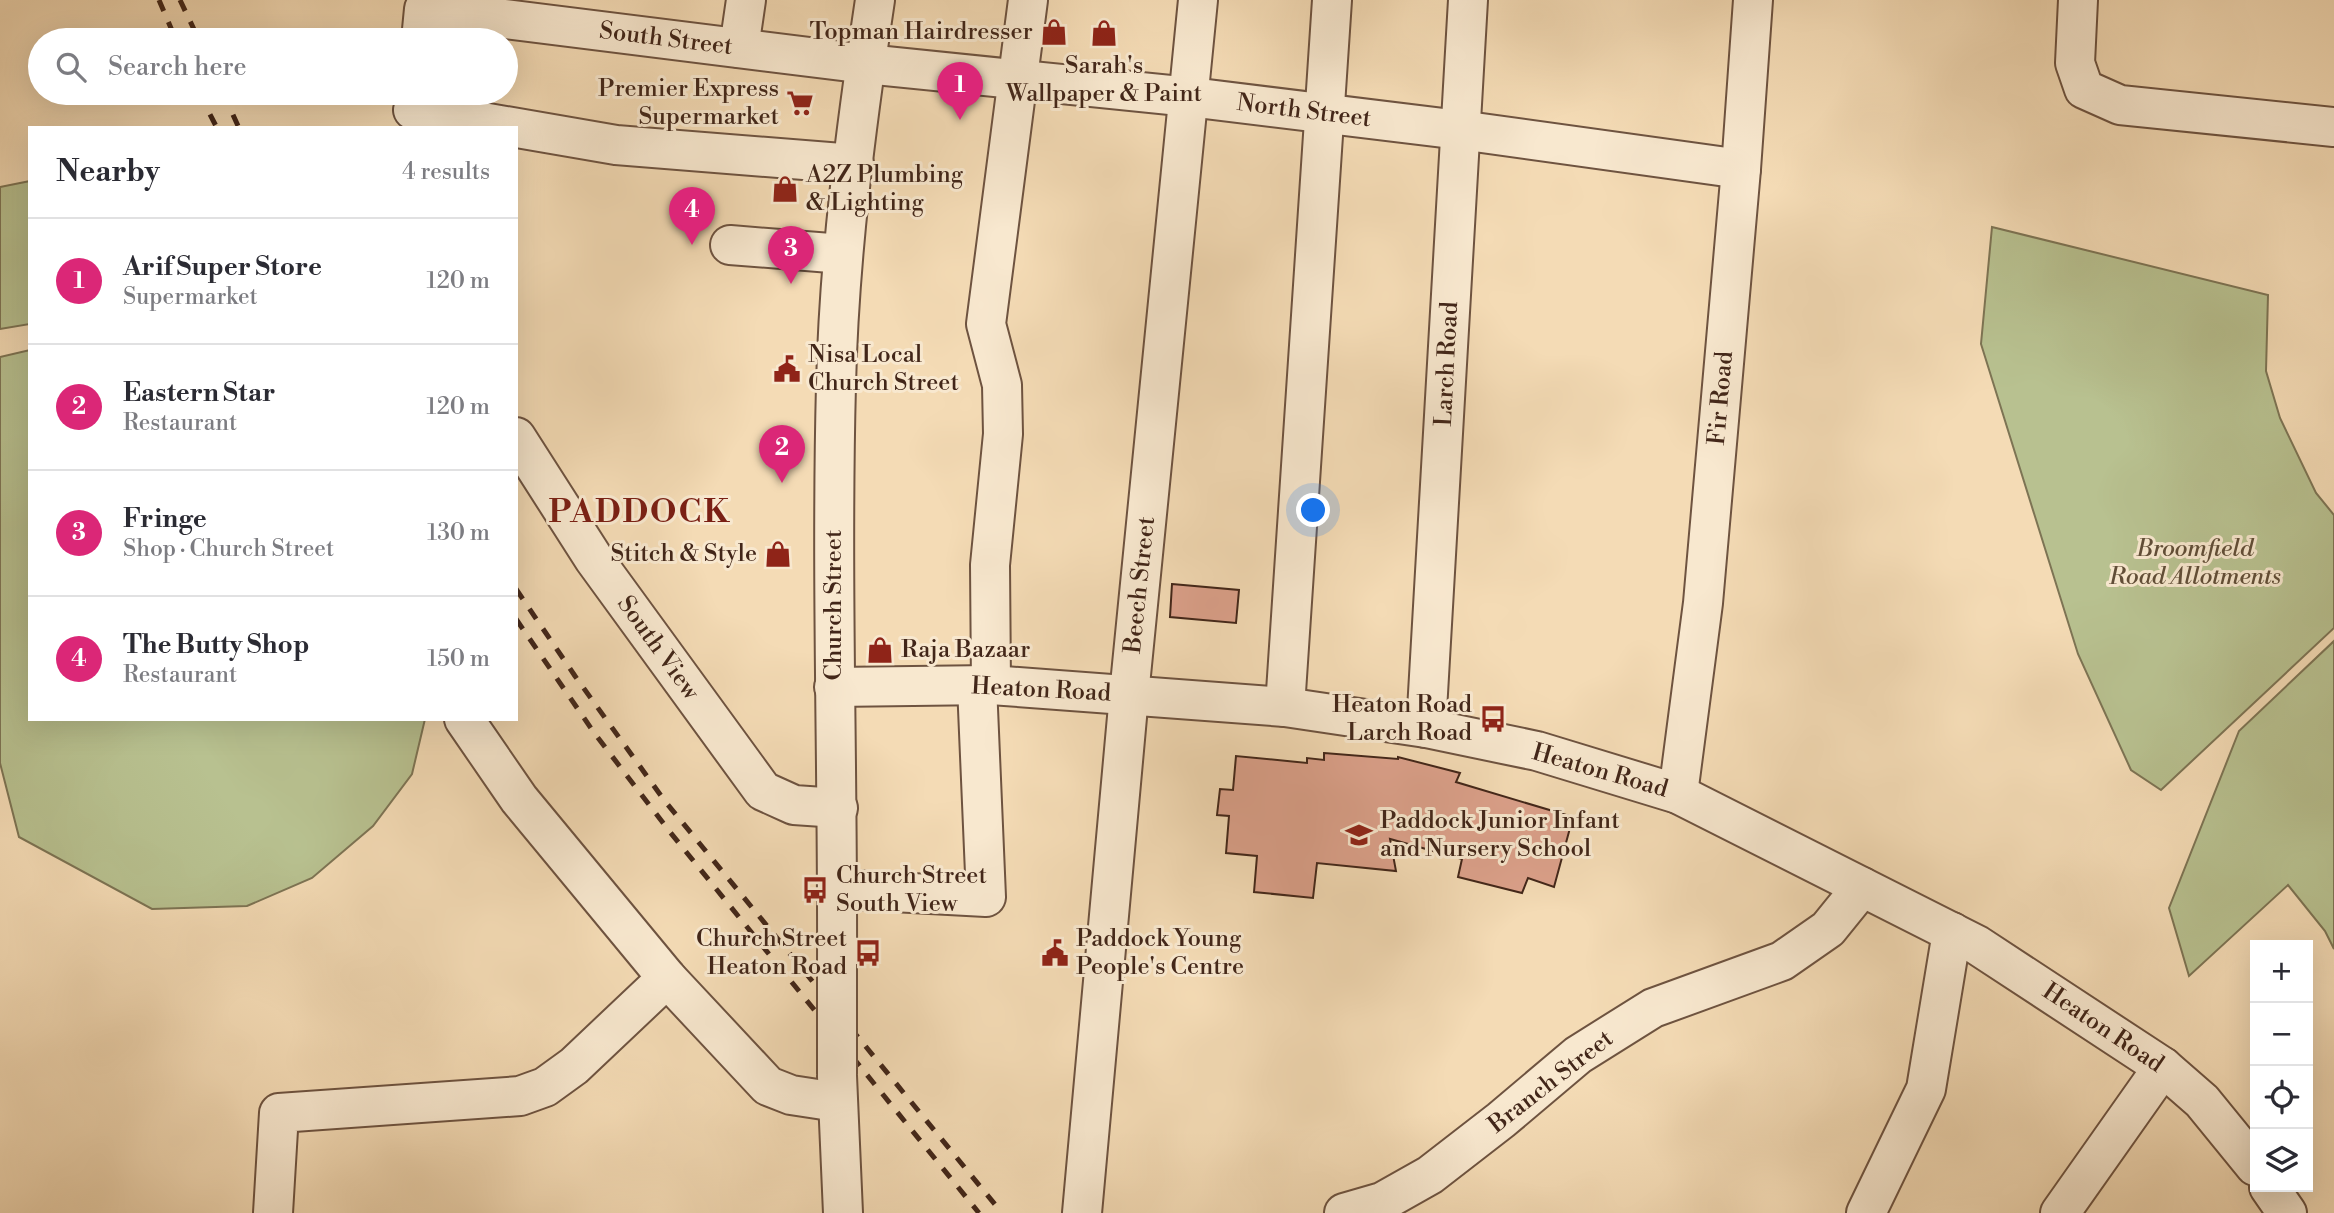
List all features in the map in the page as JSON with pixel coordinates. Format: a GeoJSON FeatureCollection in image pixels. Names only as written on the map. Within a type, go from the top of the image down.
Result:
{"type":"FeatureCollection","features":[{"type":"Feature","properties":{"kind":"street"},"geometry":{"type":"LineString","coordinates":[[739,48],[746,0]]}},
{"type":"Feature","properties":{"kind":"street","name":"Church Street"},"geometry":{"type":"LineString","coordinates":[[843,1213],[837,1088],[838,808],[834,687],[836,383],[843,254],[875,0]]}},
{"type":"Feature","properties":{"kind":"street"},"geometry":{"type":"LineString","coordinates":[[837,889],[986,897],[984,685],[990,565],[1003,434],[1002,385],[986,324],[1028,0]]}},
{"type":"Feature","properties":{"kind":"street","name":"Beech Street"},"geometry":{"type":"LineString","coordinates":[[1082,1213],[1129,695],[1198,0]]}},
{"type":"Feature","properties":{"kind":"street"},"geometry":{"type":"LineString","coordinates":[[1285,707],[1332,0]]}},
{"type":"Feature","properties":{"kind":"street","name":"Larch Road"},"geometry":{"type":"LineString","coordinates":[[1426,728],[1468,0]]}},
{"type":"Feature","properties":{"kind":"street","name":"Fir Road"},"geometry":{"type":"LineString","coordinates":[[1678,794],[1703,603],[1753,0]]}},
{"type":"Feature","properties":{"kind":"street"},"geometry":{"type":"LineString","coordinates":[[2078,0],[2075,63],[2084,89],[2120,105],[2334,127]]}},
{"type":"Feature","properties":{"kind":"street","name":"South Street"},"geometry":{"type":"LineString","coordinates":[[422,24],[475,28]]}},
{"type":"Feature","properties":{"kind":"street","name":"South Street"},"geometry":{"type":"LineString","coordinates":[[518,31],[739,48],[866,64]]}},
{"type":"Feature","properties":{"kind":"street","name":"North Street"},"geometry":{"type":"LineString","coordinates":[[866,64],[1190,97],[1460,130],[1741,169]]}},
{"type":"Feature","properties":{"kind":"street"},"geometry":{"type":"LineString","coordinates":[[413,110],[506,126]]}},
{"type":"Feature","properties":{"kind":"street"},"geometry":{"type":"LineString","coordinates":[[518,128],[616,145],[854,164]]}},
{"type":"Feature","properties":{"kind":"street"},"geometry":{"type":"LineString","coordinates":[[730,245],[843,254]]}},
{"type":"Feature","properties":{"kind":"street","name":"South View"},"geometry":{"type":"LineString","coordinates":[[518,440],[593,559],[763,791],[794,805],[838,808]]}},
{"type":"Feature","properties":{"kind":"street","name":"Heaton Road"},"geometry":{"type":"LineString","coordinates":[[834,687],[984,685],[1285,707],[1426,728],[1537,751],[1678,794],[1977,945],[2163,1067],[2202,1101],[2250,1160]]}},
{"type":"Feature","properties":{"kind":"street"},"geometry":{"type":"LineString","coordinates":[[465,721],[519,799],[667,978],[768,1086],[790,1095],[837,1088]]}},
{"type":"Feature","properties":{"kind":"street","name":"Branch Street"},"geometry":{"type":"LineString","coordinates":[[1344,1213],[1382,1202],[1430,1175],[1502,1121],[1578,1055],[1653,1008],[1782,961],[1828,929],[1862,887]]}},
{"type":"Feature","properties":{"kind":"street"},"geometry":{"type":"LineString","coordinates":[[1866,1213],[1926,1089],[1952,933]]}},
{"type":"Feature","properties":{"kind":"street"},"geometry":{"type":"LineString","coordinates":[[273,1213],[279,1113],[520,1096],[545,1087],[575,1066],[667,978]]}},
{"type":"Feature","properties":{"kind":"street"},"geometry":{"type":"LineString","coordinates":[[2060,1213],[2163,1067]]}},
{"type":"Feature","properties":{"kind":"street"},"geometry":{"type":"LineString","coordinates":[[2273,1192],[2287,1213]]}},
{"type":"Feature","properties":{"kind":"green space"},"geometry":{"type":"Polygon","coordinates":[[[28,181],[28,324],[0,329],[0,187],[28,181]]]}},
{"type":"Feature","properties":{"kind":"green space","name":"Broomfield Road Allotments"},"geometry":{"type":"Polygon","coordinates":[[[1992,227],[2268,295],[2266,371],[2280,418],[2316,493],[2334,515],[2334,628],[2161,790],[2131,770],[2078,654],[1981,344],[1992,227]]]}},
{"type":"Feature","properties":{"kind":"green space"},"geometry":{"type":"Polygon","coordinates":[[[28,350],[28,721],[425,721],[412,774],[373,826],[312,878],[247,906],[152,909],[19,837],[0,763],[0,357],[28,350]]]}},
{"type":"Feature","properties":{"kind":"green space"},"geometry":{"type":"Polygon","coordinates":[[[2334,641],[2334,949],[2325,931],[2288,885],[2189,976],[2169,908],[2239,731],[2334,641]]]}},
{"type":"Feature","properties":{"kind":"building"},"geometry":{"type":"Polygon","coordinates":[[[1172,584],[1239,590],[1236,623],[1170,617],[1172,584]]]}},
{"type":"Feature","properties":{"kind":"building"},"geometry":{"type":"Polygon","coordinates":[[[1324,753],[1398,757],[1460,773],[1456,782],[1573,817],[1554,887],[1528,878],[1522,893],[1458,877],[1462,859],[1390,839],[1396,871],[1317,863],[1313,898],[1254,892],[1257,856],[1226,853],[1229,816],[1217,815],[1220,789],[1233,790],[1236,756],[1307,763],[1307,758],[1324,760],[1324,753]]]}},
{"type":"Feature","properties":{"kind":"railway"},"geometry":{"type":"LineString","coordinates":[[159,0],[171,28]]}},
{"type":"Feature","properties":{"kind":"railway"},"geometry":{"type":"LineString","coordinates":[[180,0],[193,28]]}},
{"type":"Feature","properties":{"kind":"railway"},"geometry":{"type":"LineString","coordinates":[[205,105],[216,126]]}},
{"type":"Feature","properties":{"kind":"railway"},"geometry":{"type":"LineString","coordinates":[[228,105],[238,126]]}},
{"type":"Feature","properties":{"kind":"railway"},"geometry":{"type":"LineString","coordinates":[[518,592],[664,800],[1002,1213]]}},
{"type":"Feature","properties":{"kind":"railway"},"geometry":{"type":"LineString","coordinates":[[518,622],[595,734],[670,832],[979,1213]]}},
{"type":"Feature","properties":{"kind":"place","name":"Topman Hairdresser"},"geometry":{"type":"Point","coordinates":[1054,32]}},
{"type":"Feature","properties":{"kind":"place","name":"Sarah's Wallpaper & Paint"},"geometry":{"type":"Point","coordinates":[1104,33]}},
{"type":"Feature","properties":{"kind":"place","name":"Premier Express Supermarket"},"geometry":{"type":"Point","coordinates":[800,103]}},
{"type":"Feature","properties":{"kind":"place","name":"Arif Super Store"},"geometry":{"type":"Point","coordinates":[960,120]}},
{"type":"Feature","properties":{"kind":"place","name":"A2Z Plumbing & Lighting"},"geometry":{"type":"Point","coordinates":[785,189]}},
{"type":"Feature","properties":{"kind":"place","name":"The Butty Shop"},"geometry":{"type":"Point","coordinates":[692,245]}},
{"type":"Feature","properties":{"kind":"place","name":"Fringe"},"geometry":{"type":"Point","coordinates":[791,284]}},
{"type":"Feature","properties":{"kind":"place","name":"Nisa Local Church Street"},"geometry":{"type":"Point","coordinates":[787,369]}},
{"type":"Feature","properties":{"kind":"place","name":"Eastern Star"},"geometry":{"type":"Point","coordinates":[782,483]}},
{"type":"Feature","properties":{"kind":"place","name":"Stitch & Style"},"geometry":{"type":"Point","coordinates":[778,554]}},
{"type":"Feature","properties":{"kind":"place","name":"Raja Bazaar"},"geometry":{"type":"Point","coordinates":[880,650]}},
{"type":"Feature","properties":{"kind":"place","name":"Heaton Road Larch Road"},"geometry":{"type":"Point","coordinates":[1493,719]}},
{"type":"Feature","properties":{"kind":"place","name":"Paddock Junior Infant and Nursery School"},"geometry":{"type":"Point","coordinates":[1359,835]}},
{"type":"Feature","properties":{"kind":"place","name":"Church Street South View"},"geometry":{"type":"Point","coordinates":[815,890]}},
{"type":"Feature","properties":{"kind":"place","name":"Church Street Heaton Road"},"geometry":{"type":"Point","coordinates":[868,953]}},
{"type":"Feature","properties":{"kind":"place","name":"Paddock Young People's Centre"},"geometry":{"type":"Point","coordinates":[1055,953]}},
{"type":"Feature","properties":{"kind":"district","name":"PADDOCK"},"geometry":{"type":"Point","coordinates":[640,512]}}]}
